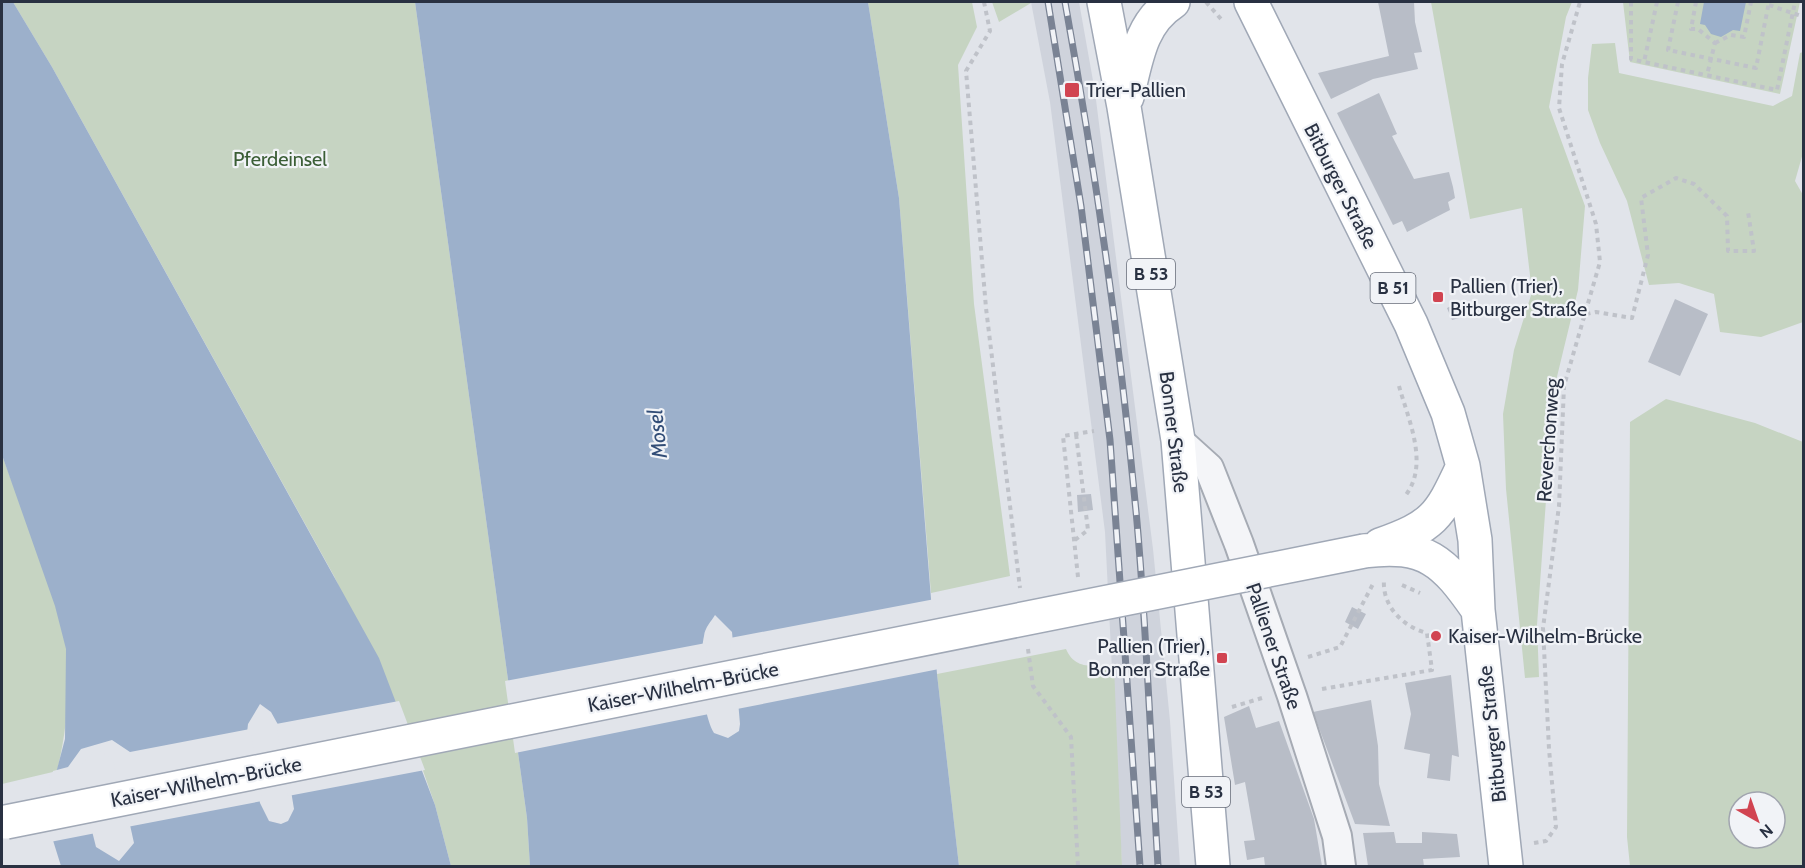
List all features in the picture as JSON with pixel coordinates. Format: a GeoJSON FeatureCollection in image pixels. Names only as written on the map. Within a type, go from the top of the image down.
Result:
{"type":"FeatureCollection","features":[{"type":"Feature","properties":{"kind":"main road","name":"Bonner Straße"},"geometry":{"type":"LineString","coordinates":[[1104,2],[1124,107],[1178,440],[1213,867]]}},
{"type":"Feature","properties":{"kind":"main road"},"geometry":{"type":"LineString","coordinates":[[1114,50],[1121,2]]}},
{"type":"Feature","properties":{"kind":"main road"},"geometry":{"type":"LineString","coordinates":[[1124,107],[1144,34],[1156,15],[1173,2]]}},
{"type":"Feature","properties":{"kind":"main road","name":"Bitburger Straße"},"geometry":{"type":"LineString","coordinates":[[1249,7],[1416,335],[1448,413],[1463,466],[1475,540],[1478,610],[1506,867]]}},
{"type":"Feature","properties":{"kind":"main road","name":"Kaiser-Wilhelm-Brücke"},"geometry":{"type":"LineString","coordinates":[[1364,551],[1408,535],[1431,521],[1447,501],[1463,466]]}},
{"type":"Feature","properties":{"kind":"main road","name":"Kaiser-Wilhelm-Brücke"},"geometry":{"type":"LineString","coordinates":[[3,822],[1364,551],[1402,549],[1428,557],[1458,582],[1478,610]]}},
{"type":"Feature","properties":{"kind":"street","name":"Palliener Straße"},"geometry":{"type":"LineString","coordinates":[[1178,440],[1209,468],[1282,666],[1305,693],[1337,836],[1341,867]]}},
{"type":"Feature","properties":{"kind":"path"},"geometry":{"type":"LineString","coordinates":[[984,2],[990,31],[966,71],[986,308],[1021,592]]}},
{"type":"Feature","properties":{"kind":"path","name":"Reverchonweg"},"geometry":{"type":"LineString","coordinates":[[1533,843],[1546,841],[1556,827],[1549,748],[1544,628],[1559,506],[1564,386],[1600,262],[1596,224],[1559,108],[1562,64],[1580,2]]}},
{"type":"Feature","properties":{"kind":"path"},"geometry":{"type":"LineString","coordinates":[[1631,2],[1631,59],[1777,90],[1796,2]]}},
{"type":"Feature","properties":{"kind":"path"},"geometry":{"type":"LineString","coordinates":[[1644,62],[1657,2]]}},
{"type":"Feature","properties":{"kind":"path"},"geometry":{"type":"LineString","coordinates":[[1678,2],[1668,50],[1756,68],[1769,3],[1803,17]]}},
{"type":"Feature","properties":{"kind":"path"},"geometry":{"type":"LineString","coordinates":[[1696,2],[1691,29],[1698,29],[1715,43]]}},
{"type":"Feature","properties":{"kind":"path"},"geometry":{"type":"LineString","coordinates":[[1707,75],[1715,43],[1731,35],[1744,37],[1751,2]]}},
{"type":"Feature","properties":{"kind":"path"},"geometry":{"type":"LineString","coordinates":[[1586,314],[1596,312],[1632,318],[1648,255],[1641,198],[1676,178],[1694,184],[1727,216],[1728,251],[1754,251],[1748,212]]}},
{"type":"Feature","properties":{"kind":"path"},"geometry":{"type":"LineString","coordinates":[[1078,580],[1075,529],[1063,436],[1094,431]]}},
{"type":"Feature","properties":{"kind":"path"},"geometry":{"type":"LineString","coordinates":[[1075,540],[1088,530],[1076,434]]}},
{"type":"Feature","properties":{"kind":"path"},"geometry":{"type":"LineString","coordinates":[[1199,717],[1274,695],[1305,693],[1432,670],[1427,633],[1404,622],[1388,605],[1383,590],[1384,577],[1425,596]]}},
{"type":"Feature","properties":{"kind":"path"},"geometry":{"type":"LineString","coordinates":[[1282,666],[1340,647],[1371,587]]}},
{"type":"Feature","properties":{"kind":"path"},"geometry":{"type":"LineString","coordinates":[[1027,639],[1033,686],[1071,737],[1078,867]]}},
{"type":"Feature","properties":{"kind":"shaded area"},"geometry":{"type":"Polygon","coordinates":[[[1031,2],[1079,2],[1095,92],[1153,549],[1170,721],[1180,866],[1122,866],[1105,532],[1050,102],[1031,2]]]}},
{"type":"Feature","properties":{"kind":"green space","name":"Pferdeinsel"},"geometry":{"type":"Polygon","coordinates":[[[13,2],[415,2],[527,818],[530,866],[451,866],[435,805],[412,739],[334,576],[52,67],[13,2]]]}},
{"type":"Feature","properties":{"kind":"green space"},"geometry":{"type":"Polygon","coordinates":[[[868,2],[972,2],[977,27],[958,65],[974,304],[1010,576],[931,593],[899,198],[868,2]]]}},
{"type":"Feature","properties":{"kind":"green space"},"geometry":{"type":"Polygon","coordinates":[[[992,2],[1031,2],[1031,3],[999,22],[992,2]]]}},
{"type":"Feature","properties":{"kind":"green space"},"geometry":{"type":"Polygon","coordinates":[[[1431,2],[1572,2],[1566,17],[1549,107],[1585,206],[1578,290],[1554,389],[1537,625],[1539,677],[1525,678],[1506,489],[1503,414],[1514,350],[1532,292],[1522,208],[1470,219],[1431,2]]]}},
{"type":"Feature","properties":{"kind":"green space"},"geometry":{"type":"Polygon","coordinates":[[[1623,2],[1800,2],[1780,94],[1630,62],[1623,2]]]}},
{"type":"Feature","properties":{"kind":"green space"},"geometry":{"type":"Polygon","coordinates":[[[1615,43],[1619,73],[1773,106],[1792,96],[1800,53],[1803,52],[1803,153],[1795,181],[1803,195],[1803,322],[1761,337],[1720,332],[1714,294],[1679,283],[1649,285],[1627,201],[1600,143],[1588,110],[1588,78],[1592,44],[1615,43]]]}},
{"type":"Feature","properties":{"kind":"green space"},"geometry":{"type":"Polygon","coordinates":[[[1666,399],[1755,423],[1803,442],[1803,866],[1630,866],[1627,837],[1630,422],[1666,399]]]}},
{"type":"Feature","properties":{"kind":"green space"},"geometry":{"type":"Polygon","coordinates":[[[2,455],[38,550],[61,623],[68,661],[68,693],[63,742],[57,771],[2,784],[2,455]]]}},
{"type":"Feature","properties":{"kind":"green space"},"geometry":{"type":"Polygon","coordinates":[[[1066,649],[1070,656],[1080,664],[1114,665],[1122,866],[959,866],[937,674],[1066,649]]]}},
{"type":"Feature","properties":{"kind":"water"},"geometry":{"type":"Polygon","coordinates":[[[2,2],[13,2],[52,67],[379,658],[435,805],[451,866],[61,866],[51,834],[51,792],[65,739],[66,649],[55,606],[2,455],[2,2]],[[260,704],[248,724],[247,733],[260,803],[269,821],[281,824],[288,821],[294,809],[281,730],[271,712],[260,704]],[[95,745],[76,767],[96,847],[119,861],[134,843],[115,757],[95,745]]]}},
{"type":"Feature","properties":{"kind":"water","name":"Mosel"},"geometry":{"type":"Polygon","coordinates":[[[415,2],[868,2],[899,198],[937,674],[959,866],[530,866],[527,818],[415,2]],[[715,615],[705,633],[702,658],[704,700],[710,724],[714,733],[728,738],[739,731],[740,724],[732,632],[715,615]]]}},
{"type":"Feature","properties":{"kind":"water"},"geometry":{"type":"Polygon","coordinates":[[[1704,2],[1746,2],[1740,31],[1733,30],[1721,37],[1711,34],[1705,25],[1700,24],[1704,2]]]}},
{"type":"Feature","properties":{"kind":"pier"},"geometry":{"type":"Polygon","coordinates":[[[935,599],[939,669],[737,709],[730,638],[935,599]]]}},
{"type":"Feature","properties":{"kind":"pier"},"geometry":{"type":"Polygon","coordinates":[[[706,643],[709,714],[515,753],[505,681],[706,643]]]}},
{"type":"Feature","properties":{"kind":"pier"},"geometry":{"type":"Polygon","coordinates":[[[399,701],[425,770],[288,796],[276,724],[399,701]]]}},
{"type":"Feature","properties":{"kind":"pier"},"geometry":{"type":"Polygon","coordinates":[[[250,729],[262,801],[127,827],[113,759],[96,749],[79,767],[96,833],[50,842],[48,792],[53,771],[68,767],[81,749],[112,740],[130,752],[250,729]]]}},
{"type":"Feature","properties":{"kind":"building"},"geometry":{"type":"Polygon","coordinates":[[[1378,2],[1414,2],[1415,22],[1422,52],[1414,53],[1418,69],[1373,79],[1331,99],[1318,73],[1389,56],[1378,2]]]}},
{"type":"Feature","properties":{"kind":"building"},"geometry":{"type":"Polygon","coordinates":[[[1379,93],[1397,134],[1392,136],[1414,179],[1449,172],[1453,187],[1455,198],[1448,202],[1450,210],[1407,232],[1402,221],[1393,225],[1337,113],[1379,93]]]}},
{"type":"Feature","properties":{"kind":"building"},"geometry":{"type":"Polygon","coordinates":[[[1675,299],[1708,314],[1680,376],[1648,362],[1675,299]]]}},
{"type":"Feature","properties":{"kind":"building"},"geometry":{"type":"Polygon","coordinates":[[[1453,305],[1459,318],[1452,320],[1447,308],[1453,305]]]}},
{"type":"Feature","properties":{"kind":"building"},"geometry":{"type":"Polygon","coordinates":[[[1091,494],[1093,510],[1078,512],[1077,495],[1091,494]]]}},
{"type":"Feature","properties":{"kind":"building"},"geometry":{"type":"Polygon","coordinates":[[[1352,607],[1366,614],[1358,629],[1345,622],[1352,607]]]}},
{"type":"Feature","properties":{"kind":"building"},"geometry":{"type":"Polygon","coordinates":[[[1451,675],[1459,757],[1452,755],[1450,781],[1427,778],[1430,754],[1404,749],[1411,714],[1405,683],[1451,675]]]}},
{"type":"Feature","properties":{"kind":"building"},"geometry":{"type":"Polygon","coordinates":[[[1371,700],[1378,746],[1379,784],[1390,826],[1355,824],[1313,712],[1371,700]]]}},
{"type":"Feature","properties":{"kind":"building"},"geometry":{"type":"Polygon","coordinates":[[[1249,706],[1256,728],[1279,721],[1314,819],[1322,866],[1265,866],[1264,857],[1247,860],[1244,841],[1255,840],[1245,782],[1235,785],[1224,717],[1249,706]]]}},
{"type":"Feature","properties":{"kind":"building"},"geometry":{"type":"Polygon","coordinates":[[[1394,832],[1396,843],[1422,843],[1422,832],[1457,834],[1460,857],[1423,859],[1424,866],[1368,866],[1363,833],[1394,832]]]}},
{"type":"Feature","properties":{"kind":"railway"},"geometry":{"type":"LineString","coordinates":[[1048,2],[1081,206],[1110,440],[1140,866]]}},
{"type":"Feature","properties":{"kind":"railway"},"geometry":{"type":"LineString","coordinates":[[1065,2],[1107,261],[1131,457],[1144,608],[1158,866]]}},
{"type":"Feature","properties":{"kind":"place","name":"Trier-Pallien"},"geometry":{"type":"Point","coordinates":[1072,90]}},
{"type":"Feature","properties":{"kind":"place","name":"Pallien (Trier), Bitburger Straße"},"geometry":{"type":"Point","coordinates":[1438,297]}},
{"type":"Feature","properties":{"kind":"place","name":"Kaiser-Wilhelm-Brücke"},"geometry":{"type":"Point","coordinates":[1436,636]}},
{"type":"Feature","properties":{"kind":"place","name":"Pallien (Trier), Bonner Straße"},"geometry":{"type":"Point","coordinates":[1222,658]}}]}
